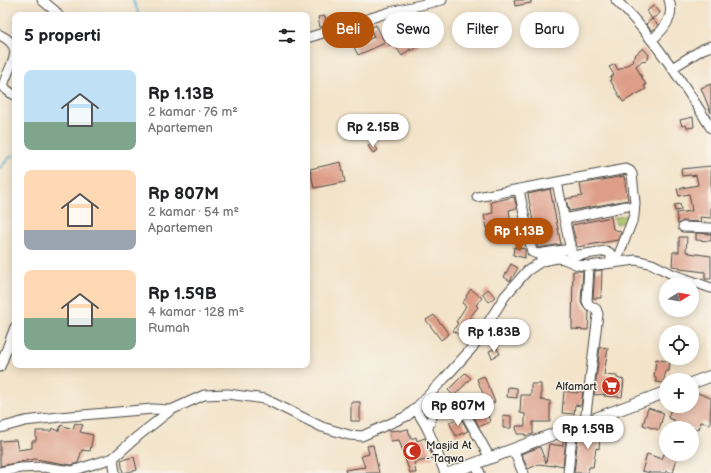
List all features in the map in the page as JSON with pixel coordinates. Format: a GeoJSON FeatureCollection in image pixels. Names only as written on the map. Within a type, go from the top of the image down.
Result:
{"type":"FeatureCollection","features":[{"type":"Feature","properties":{"kind":"main road"},"geometry":{"type":"LineString","coordinates":[[699,380],[711,376]]}},
{"type":"Feature","properties":{"kind":"main road"},"geometry":{"type":"LineString","coordinates":[[450,473],[478,468],[490,458],[659,395]]}},
{"type":"Feature","properties":{"kind":"street"},"geometry":{"type":"LineString","coordinates":[[42,0],[56,12]]}},
{"type":"Feature","properties":{"kind":"street"},"geometry":{"type":"LineString","coordinates":[[310,37],[390,12],[442,0]]}},
{"type":"Feature","properties":{"kind":"street"},"geometry":{"type":"LineString","coordinates":[[616,0],[628,11],[652,40],[710,122]]}},
{"type":"Feature","properties":{"kind":"street"},"geometry":{"type":"LineString","coordinates":[[652,40],[669,21],[671,12],[669,0]]}},
{"type":"Feature","properties":{"kind":"street"},"geometry":{"type":"LineString","coordinates":[[0,35],[12,42]]}},
{"type":"Feature","properties":{"kind":"street"},"geometry":{"type":"LineString","coordinates":[[672,68],[703,49],[711,46]]}},
{"type":"Feature","properties":{"kind":"street"},"geometry":{"type":"LineString","coordinates":[[12,65],[2,89],[12,94]]}},
{"type":"Feature","properties":{"kind":"street"},"geometry":{"type":"LineString","coordinates":[[477,197],[630,170],[632,174],[635,203],[634,216],[614,262]]}},
{"type":"Feature","properties":{"kind":"street"},"geometry":{"type":"LineString","coordinates":[[557,182],[572,256],[606,251],[610,253],[614,262]]}},
{"type":"Feature","properties":{"kind":"street"},"geometry":{"type":"LineString","coordinates":[[519,190],[532,252],[534,254],[571,249]]}},
{"type":"Feature","properties":{"kind":"street"},"geometry":{"type":"LineString","coordinates":[[564,219],[627,206]]}},
{"type":"Feature","properties":{"kind":"street"},"geometry":{"type":"LineString","coordinates":[[492,234],[526,227]]}},
{"type":"Feature","properties":{"kind":"street"},"geometry":{"type":"LineString","coordinates":[[683,227],[711,228]]}},
{"type":"Feature","properties":{"kind":"street"},"geometry":{"type":"LineString","coordinates":[[0,472],[20,468],[43,467],[72,471],[114,458],[138,436],[171,410],[204,396],[228,394],[265,399],[322,427],[349,435],[362,436],[407,416],[415,409],[444,380],[472,348],[504,296],[527,271],[535,265],[551,258],[564,259],[578,265],[589,266],[636,260],[652,264],[672,274],[711,288]]}},
{"type":"Feature","properties":{"kind":"street"},"geometry":{"type":"LineString","coordinates":[[585,422],[598,314],[596,309],[589,305],[587,301],[589,266]]}},
{"type":"Feature","properties":{"kind":"street"},"geometry":{"type":"LineString","coordinates":[[0,367],[12,335]]}},
{"type":"Feature","properties":{"kind":"street"},"geometry":{"type":"LineString","coordinates":[[428,428],[433,414],[445,408],[460,404],[490,458]]}},
{"type":"Feature","properties":{"kind":"street"},"geometry":{"type":"LineString","coordinates":[[0,428],[26,421],[59,417],[153,409],[171,410]]}},
{"type":"Feature","properties":{"kind":"street"},"geometry":{"type":"LineString","coordinates":[[415,409],[424,420],[428,428],[445,473]]}},
{"type":"Feature","properties":{"kind":"street"},"geometry":{"type":"LineString","coordinates":[[568,473],[573,427]]}},
{"type":"Feature","properties":{"kind":"street"},"geometry":{"type":"LineString","coordinates":[[513,449],[524,473]]}},
{"type":"Feature","properties":{"kind":"street"},"geometry":{"type":"LineString","coordinates":[[114,458],[115,473]]}},
{"type":"Feature","properties":{"kind":"green space"},"geometry":{"type":"Polygon","coordinates":[[[628,215],[630,221],[616,224],[614,218],[628,215]]]}},
{"type":"Feature","properties":{"kind":"building"},"geometry":{"type":"Polygon","coordinates":[[[514,0],[531,0],[531,3],[515,6],[514,0]]]}},
{"type":"Feature","properties":{"kind":"building"},"geometry":{"type":"Polygon","coordinates":[[[654,5],[660,13],[652,19],[647,11],[654,5]]]}},
{"type":"Feature","properties":{"kind":"building"},"geometry":{"type":"Polygon","coordinates":[[[322,16],[322,27],[320,27],[318,17],[322,16]]]}},
{"type":"Feature","properties":{"kind":"building"},"geometry":{"type":"Polygon","coordinates":[[[652,19],[658,25],[652,31],[646,24],[652,19]]]}},
{"type":"Feature","properties":{"kind":"building"},"geometry":{"type":"Polygon","coordinates":[[[376,25],[382,37],[382,44],[374,48],[374,37],[374,26],[376,25]]]}},
{"type":"Feature","properties":{"kind":"building"},"geometry":{"type":"Polygon","coordinates":[[[354,48],[374,48],[358,55],[354,48]]]}},
{"type":"Feature","properties":{"kind":"building"},"geometry":{"type":"Polygon","coordinates":[[[397,48],[416,48],[411,51],[410,49],[402,56],[397,48]]]}},
{"type":"Feature","properties":{"kind":"building"},"geometry":{"type":"Polygon","coordinates":[[[643,48],[649,55],[649,58],[645,62],[643,60],[636,66],[646,85],[644,86],[646,89],[623,102],[610,80],[610,77],[614,75],[609,67],[615,64],[618,70],[634,61],[632,59],[643,48]]]}},
{"type":"Feature","properties":{"kind":"building"},"geometry":{"type":"Polygon","coordinates":[[[711,84],[711,113],[701,88],[711,84]]]}},
{"type":"Feature","properties":{"kind":"building"},"geometry":{"type":"Polygon","coordinates":[[[693,117],[694,127],[687,128],[686,125],[682,126],[680,120],[693,117]]]}},
{"type":"Feature","properties":{"kind":"building"},"geometry":{"type":"Polygon","coordinates":[[[373,143],[378,150],[373,153],[368,146],[373,143]]]}},
{"type":"Feature","properties":{"kind":"building"},"geometry":{"type":"Polygon","coordinates":[[[341,162],[345,182],[314,188],[310,169],[341,162]]]}},
{"type":"Feature","properties":{"kind":"building"},"geometry":{"type":"Polygon","coordinates":[[[711,166],[711,218],[700,217],[701,222],[683,221],[678,224],[676,213],[692,211],[689,194],[679,196],[677,189],[698,185],[696,175],[682,176],[681,169],[711,166]]]}},
{"type":"Feature","properties":{"kind":"building"},"geometry":{"type":"Polygon","coordinates":[[[624,176],[628,200],[569,211],[566,199],[582,196],[580,184],[624,176]]]}},
{"type":"Feature","properties":{"kind":"building"},"geometry":{"type":"Polygon","coordinates":[[[550,189],[561,244],[538,248],[528,194],[550,189]]]}},
{"type":"Feature","properties":{"kind":"building"},"geometry":{"type":"Polygon","coordinates":[[[514,197],[517,208],[509,210],[511,223],[487,228],[484,215],[493,213],[491,202],[514,197]]]}},
{"type":"Feature","properties":{"kind":"building"},"geometry":{"type":"Polygon","coordinates":[[[680,204],[681,210],[675,211],[674,205],[680,204]]]}},
{"type":"Feature","properties":{"kind":"building"},"geometry":{"type":"Polygon","coordinates":[[[611,217],[613,229],[621,232],[618,240],[577,247],[572,225],[611,217]]]}},
{"type":"Feature","properties":{"kind":"building"},"geometry":{"type":"Polygon","coordinates":[[[696,233],[711,234],[711,241],[696,240],[696,233]]]}},
{"type":"Feature","properties":{"kind":"building"},"geometry":{"type":"Polygon","coordinates":[[[679,237],[687,237],[686,252],[711,256],[711,279],[705,279],[705,272],[680,269],[680,267],[672,266],[673,252],[679,252],[679,237]]]}},
{"type":"Feature","properties":{"kind":"building"},"geometry":{"type":"Polygon","coordinates":[[[514,247],[525,249],[525,258],[513,255],[514,247]]]}},
{"type":"Feature","properties":{"kind":"building"},"geometry":{"type":"Polygon","coordinates":[[[511,264],[518,268],[510,281],[504,277],[511,264]]]}},
{"type":"Feature","properties":{"kind":"building"},"geometry":{"type":"Polygon","coordinates":[[[602,270],[601,298],[593,298],[595,271],[602,270]]]}},
{"type":"Feature","properties":{"kind":"building"},"geometry":{"type":"Polygon","coordinates":[[[573,271],[583,271],[581,301],[584,308],[589,312],[588,330],[572,329],[573,271]]]}},
{"type":"Feature","properties":{"kind":"building"},"geometry":{"type":"Polygon","coordinates":[[[471,289],[482,298],[476,305],[478,307],[469,318],[476,322],[471,331],[469,330],[464,338],[453,331],[458,323],[456,322],[466,306],[462,303],[471,289]]]}},
{"type":"Feature","properties":{"kind":"building"},"geometry":{"type":"Polygon","coordinates":[[[488,289],[495,297],[489,302],[482,294],[488,289]]]}},
{"type":"Feature","properties":{"kind":"building"},"geometry":{"type":"Polygon","coordinates":[[[434,315],[449,334],[441,340],[426,320],[434,315]]]}},
{"type":"Feature","properties":{"kind":"building"},"geometry":{"type":"Polygon","coordinates":[[[600,347],[608,348],[604,375],[617,376],[617,378],[624,380],[622,397],[604,396],[605,394],[594,395],[600,347]]]}},
{"type":"Feature","properties":{"kind":"building"},"geometry":{"type":"Polygon","coordinates":[[[497,348],[500,354],[492,358],[489,351],[497,348]]]}},
{"type":"Feature","properties":{"kind":"building"},"geometry":{"type":"Polygon","coordinates":[[[656,359],[659,360],[659,365],[670,365],[669,371],[666,371],[666,373],[659,373],[659,382],[656,382],[656,378],[654,377],[656,359]]]}},
{"type":"Feature","properties":{"kind":"building"},"geometry":{"type":"Polygon","coordinates":[[[465,373],[471,378],[454,396],[448,390],[465,373]]]}},
{"type":"Feature","properties":{"kind":"building"},"geometry":{"type":"Polygon","coordinates":[[[484,376],[495,402],[488,406],[477,379],[484,376]]]}},
{"type":"Feature","properties":{"kind":"building"},"geometry":{"type":"Polygon","coordinates":[[[531,384],[541,384],[541,400],[550,401],[550,422],[533,422],[533,434],[525,436],[525,434],[517,434],[516,426],[525,426],[525,414],[520,413],[521,395],[531,395],[531,384]]]}},
{"type":"Feature","properties":{"kind":"building"},"geometry":{"type":"Polygon","coordinates":[[[508,387],[517,388],[517,398],[507,397],[508,387]]]}},
{"type":"Feature","properties":{"kind":"building"},"geometry":{"type":"Polygon","coordinates":[[[564,391],[578,393],[578,391],[583,392],[581,406],[575,405],[574,414],[562,413],[564,391]]]}},
{"type":"Feature","properties":{"kind":"building"},"geometry":{"type":"Polygon","coordinates":[[[699,394],[711,398],[710,424],[701,422],[699,429],[699,421],[674,421],[668,418],[670,413],[699,413],[699,394]]]}},
{"type":"Feature","properties":{"kind":"building"},"geometry":{"type":"Polygon","coordinates":[[[351,402],[360,402],[360,421],[351,421],[351,402]]]}},
{"type":"Feature","properties":{"kind":"building"},"geometry":{"type":"Polygon","coordinates":[[[486,408],[490,422],[479,427],[472,413],[486,408]]]}},
{"type":"Feature","properties":{"kind":"building"},"geometry":{"type":"Polygon","coordinates":[[[648,408],[659,411],[659,413],[664,413],[662,421],[659,421],[659,430],[643,425],[648,408]]]}},
{"type":"Feature","properties":{"kind":"building"},"geometry":{"type":"Polygon","coordinates":[[[503,415],[511,416],[511,428],[503,428],[503,415]]]}},
{"type":"Feature","properties":{"kind":"building"},"geometry":{"type":"Polygon","coordinates":[[[461,418],[468,431],[456,436],[449,422],[461,418]]]}},
{"type":"Feature","properties":{"kind":"building"},"geometry":{"type":"Polygon","coordinates":[[[75,423],[83,425],[80,432],[93,435],[90,451],[82,450],[78,463],[71,465],[35,459],[0,466],[0,441],[16,440],[18,450],[32,448],[32,441],[36,441],[36,431],[51,431],[52,428],[59,431],[61,425],[73,429],[75,423]]]}},
{"type":"Feature","properties":{"kind":"building"},"geometry":{"type":"Polygon","coordinates":[[[595,426],[604,426],[603,436],[600,436],[599,449],[596,448],[593,467],[589,467],[588,473],[574,473],[578,437],[587,438],[587,429],[595,428],[595,426]]]}},
{"type":"Feature","properties":{"kind":"building"},"geometry":{"type":"Polygon","coordinates":[[[408,429],[411,439],[416,437],[417,441],[425,438],[433,458],[414,463],[416,473],[410,473],[399,440],[391,441],[389,431],[408,429]]]}},
{"type":"Feature","properties":{"kind":"building"},"geometry":{"type":"Polygon","coordinates":[[[563,440],[566,440],[563,466],[554,464],[554,466],[539,464],[528,469],[521,454],[540,447],[546,463],[549,444],[563,446],[563,440]]]}},
{"type":"Feature","properties":{"kind":"building"},"geometry":{"type":"Polygon","coordinates":[[[373,445],[379,473],[346,473],[345,470],[365,467],[361,456],[369,454],[367,446],[373,445]]]}},
{"type":"Feature","properties":{"kind":"building"},"geometry":{"type":"Polygon","coordinates":[[[647,454],[659,458],[659,461],[676,461],[673,473],[666,471],[666,473],[650,473],[642,471],[647,454]]]}},
{"type":"Feature","properties":{"kind":"building"},"geometry":{"type":"Polygon","coordinates":[[[134,457],[137,470],[123,473],[121,460],[134,457]]]}},
{"type":"Feature","properties":{"kind":"waterway"},"geometry":{"type":"LineString","coordinates":[[133,0],[138,12]]}},
{"type":"Feature","properties":{"kind":"waterway"},"geometry":{"type":"LineString","coordinates":[[0,168],[12,156]]}},
{"type":"Feature","properties":{"kind":"place","name":"Alfamart"},"geometry":{"type":"Point","coordinates":[611,386]}},
{"type":"Feature","properties":{"kind":"place","name":"Masjid At - Taqwa"},"geometry":{"type":"Point","coordinates":[412,451]}}]}
